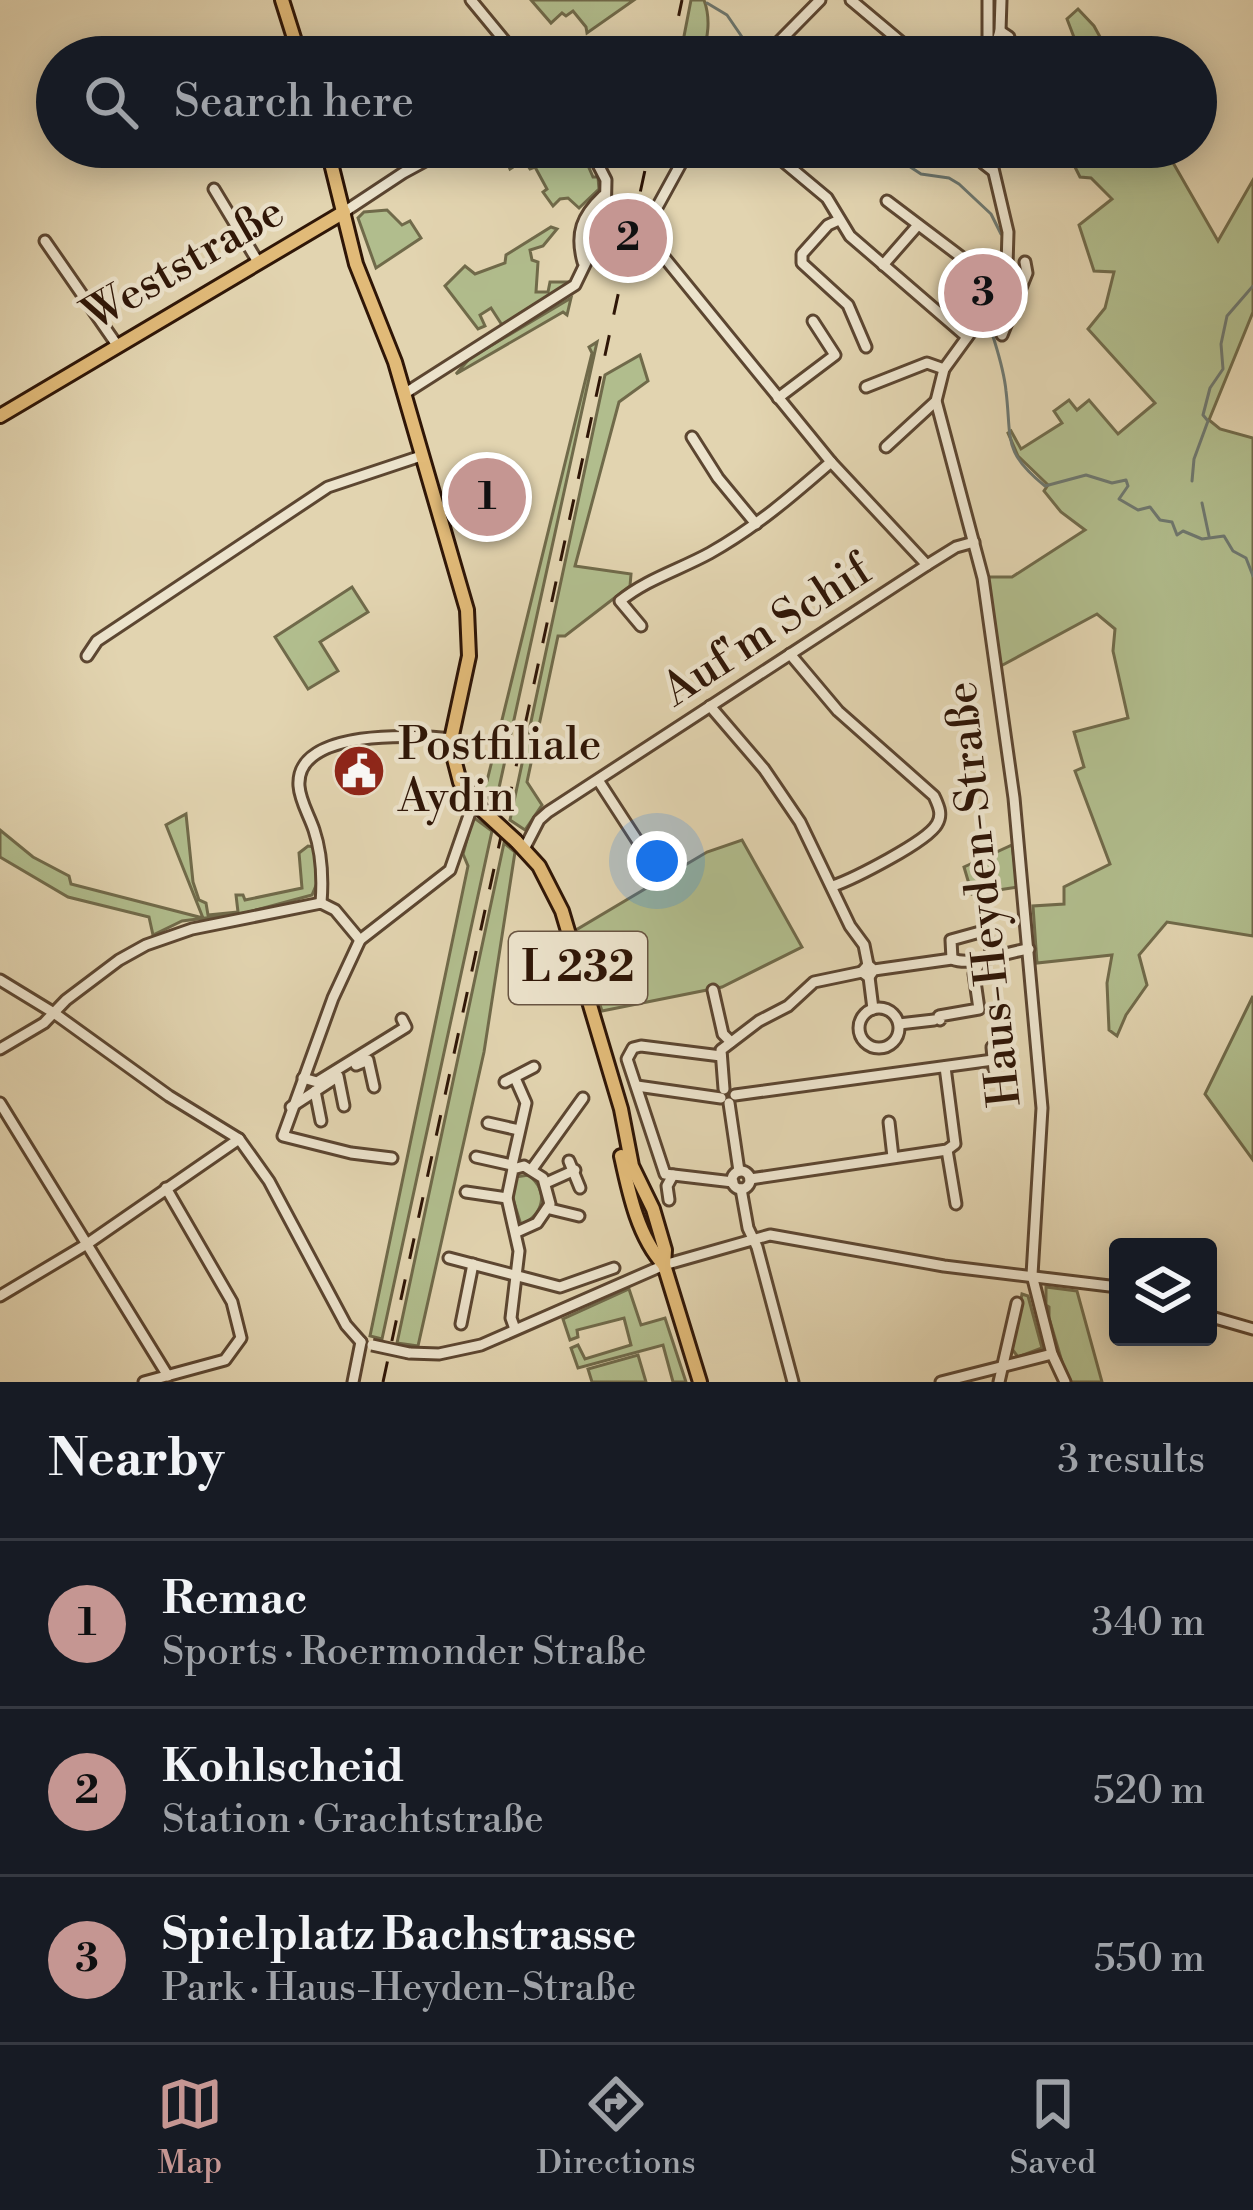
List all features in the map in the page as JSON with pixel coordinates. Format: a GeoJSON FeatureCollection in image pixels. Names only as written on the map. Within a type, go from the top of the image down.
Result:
{"type":"FeatureCollection","features":[{"type":"Feature","properties":{"kind":"main road"},"geometry":{"type":"LineString","coordinates":[[282,0],[293,36]]}},
{"type":"Feature","properties":{"kind":"main road","name":"L 232"},"geometry":{"type":"LineString","coordinates":[[332,168],[360,279],[385,333],[470,625],[469,656],[452,740],[455,770],[477,804],[550,882],[562,911],[615,1095],[630,1191],[650,1249],[664,1265],[700,1382]]}},
{"type":"Feature","properties":{"kind":"main road","name":"Weststraße"},"geometry":{"type":"LineString","coordinates":[[0,416],[344,212]]}},
{"type":"Feature","properties":{"kind":"street"},"geometry":{"type":"LineString","coordinates":[[471,0],[501,36]]}},
{"type":"Feature","properties":{"kind":"street"},"geometry":{"type":"LineString","coordinates":[[785,36],[820,0]]}},
{"type":"Feature","properties":{"kind":"street"},"geometry":{"type":"LineString","coordinates":[[851,0],[895,36]]}},
{"type":"Feature","properties":{"kind":"street"},"geometry":{"type":"LineString","coordinates":[[988,0],[989,36]]}},
{"type":"Feature","properties":{"kind":"street"},"geometry":{"type":"LineString","coordinates":[[998,36],[1001,0]]}},
{"type":"Feature","properties":{"kind":"street"},"geometry":{"type":"LineString","coordinates":[[1000,31],[1006,36]]}},
{"type":"Feature","properties":{"kind":"street"},"geometry":{"type":"LineString","coordinates":[[344,212],[412,168]]}},
{"type":"Feature","properties":{"kind":"street"},"geometry":{"type":"LineString","coordinates":[[404,394],[569,291],[604,223],[602,168]]}},
{"type":"Feature","properties":{"kind":"street"},"geometry":{"type":"LineString","coordinates":[[678,168],[646,235],[831,462],[927,565]]}},
{"type":"Feature","properties":{"kind":"street"},"geometry":{"type":"LineString","coordinates":[[791,168],[827,198],[839,220],[884,265],[967,337]]}},
{"type":"Feature","properties":{"kind":"street","name":"Haus-Heyden-Straße"},"geometry":{"type":"LineString","coordinates":[[989,168],[1009,244],[1002,335]]}},
{"type":"Feature","properties":{"kind":"street"},"geometry":{"type":"LineString","coordinates":[[214,189],[258,262]]}},
{"type":"Feature","properties":{"kind":"street"},"geometry":{"type":"LineString","coordinates":[[583,262],[578,240],[585,214],[603,196]]}},
{"type":"Feature","properties":{"kind":"street"},"geometry":{"type":"LineString","coordinates":[[887,202],[973,266]]}},
{"type":"Feature","properties":{"kind":"street"},"geometry":{"type":"LineString","coordinates":[[839,220],[828,225],[802,254],[802,262],[848,305],[866,347]]}},
{"type":"Feature","properties":{"kind":"street"},"geometry":{"type":"LineString","coordinates":[[884,265],[917,226]]}},
{"type":"Feature","properties":{"kind":"street"},"geometry":{"type":"LineString","coordinates":[[45,242],[116,345]]}},
{"type":"Feature","properties":{"kind":"street","name":"Haus-Heyden-Straße"},"geometry":{"type":"LineString","coordinates":[[1025,262],[1027,273],[1006,301],[967,337],[944,368],[936,401],[983,578],[1014,798],[1042,1108],[1032,1275],[1052,1354],[1065,1382]]}},
{"type":"Feature","properties":{"kind":"street"},"geometry":{"type":"LineString","coordinates":[[778,398],[835,355],[813,321]]}},
{"type":"Feature","properties":{"kind":"street"},"geometry":{"type":"LineString","coordinates":[[866,387],[927,363],[944,368]]}},
{"type":"Feature","properties":{"kind":"street"},"geometry":{"type":"LineString","coordinates":[[886,447],[936,401]]}},
{"type":"Feature","properties":{"kind":"street"},"geometry":{"type":"LineString","coordinates":[[692,437],[756,524]]}},
{"type":"Feature","properties":{"kind":"street"},"geometry":{"type":"LineString","coordinates":[[87,656],[97,641],[323,490],[421,456]]}},
{"type":"Feature","properties":{"kind":"street"},"geometry":{"type":"LineString","coordinates":[[641,626],[620,601],[645,580],[665,576],[756,524],[831,462]]}},
{"type":"Feature","properties":{"kind":"street","name":"Auf'm Schif"},"geometry":{"type":"LineString","coordinates":[[520,845],[548,812],[927,565],[974,542]]}},
{"type":"Feature","properties":{"kind":"street"},"geometry":{"type":"LineString","coordinates":[[790,654],[838,711],[934,796],[939,806],[939,818],[931,831],[858,877],[832,886]]}},
{"type":"Feature","properties":{"kind":"street"},"geometry":{"type":"LineString","coordinates":[[710,706],[788,803],[864,945],[873,1009]]}},
{"type":"Feature","properties":{"kind":"street"},"geometry":{"type":"LineString","coordinates":[[321,903],[320,857],[299,789],[308,761],[358,739],[398,735],[452,740]]}},
{"type":"Feature","properties":{"kind":"street"},"geometry":{"type":"LineString","coordinates":[[598,780],[658,874]]}},
{"type":"Feature","properties":{"kind":"street"},"geometry":{"type":"LineString","coordinates":[[392,1158],[283,1136],[360,940],[441,879],[477,804]]}},
{"type":"Feature","properties":{"kind":"street"},"geometry":{"type":"LineString","coordinates":[[0,1048],[54,1013],[119,960],[192,929],[321,903],[335,910],[360,940]]}},
{"type":"Feature","properties":{"kind":"street"},"geometry":{"type":"LineString","coordinates":[[952,959],[951,940],[968,933],[986,936],[991,955]]}},
{"type":"Feature","properties":{"kind":"street"},"geometry":{"type":"LineString","coordinates":[[793,1382],[737,1186],[739,1171],[721,1050],[788,1006],[814,982],[952,959],[962,964],[980,962],[991,955],[1029,949]]}},
{"type":"Feature","properties":{"kind":"street"},"geometry":{"type":"LineString","coordinates":[[898,1024],[979,1010],[974,974],[980,962]]}},
{"type":"Feature","properties":{"kind":"street"},"geometry":{"type":"LineString","coordinates":[[0,980],[239,1139],[269,1180],[346,1325],[366,1343],[410,1353],[458,1352],[664,1265],[752,1238],[783,1235],[925,1262],[1109,1286]]}},
{"type":"Feature","properties":{"kind":"street"},"geometry":{"type":"LineString","coordinates":[[712,990],[723,1034],[731,1042]]}},
{"type":"Feature","properties":{"kind":"street"},"geometry":{"type":"LineString","coordinates":[[873,1009],[889,1011],[898,1024],[896,1040],[879,1048],[866,1043],[860,1030],[863,1015],[873,1009]]}},
{"type":"Feature","properties":{"kind":"street"},"geometry":{"type":"LineString","coordinates":[[303,1078],[317,1082],[406,1027],[402,1019]]}},
{"type":"Feature","properties":{"kind":"street"},"geometry":{"type":"LineString","coordinates":[[721,1056],[641,1046],[633,1048],[627,1059],[665,1174],[737,1186],[749,1184],[750,1179]]}},
{"type":"Feature","properties":{"kind":"street"},"geometry":{"type":"LineString","coordinates":[[637,1086],[727,1096],[994,1065],[992,1047]]}},
{"type":"Feature","properties":{"kind":"street"},"geometry":{"type":"LineString","coordinates":[[879,1048],[883,1076]]}},
{"type":"Feature","properties":{"kind":"street"},"geometry":{"type":"LineString","coordinates":[[291,1107],[368,1060],[374,1087]]}},
{"type":"Feature","properties":{"kind":"street"},"geometry":{"type":"LineString","coordinates":[[515,1330],[511,1318],[517,1232],[507,1198],[526,1103],[510,1080],[534,1067]]}},
{"type":"Feature","properties":{"kind":"street"},"geometry":{"type":"LineString","coordinates":[[750,1179],[946,1150],[955,1140],[946,1067]]}},
{"type":"Feature","properties":{"kind":"street"},"geometry":{"type":"LineString","coordinates":[[338,1076],[344,1106]]}},
{"type":"Feature","properties":{"kind":"street"},"geometry":{"type":"LineString","coordinates":[[315,1091],[321,1121]]}},
{"type":"Feature","properties":{"kind":"street"},"geometry":{"type":"LineString","coordinates":[[532,1169],[583,1098]]}},
{"type":"Feature","properties":{"kind":"street"},"geometry":{"type":"LineString","coordinates":[[0,1102],[167,1376]]}},
{"type":"Feature","properties":{"kind":"street"},"geometry":{"type":"LineString","coordinates":[[889,1122],[893,1157]]}},
{"type":"Feature","properties":{"kind":"street"},"geometry":{"type":"LineString","coordinates":[[488,1123],[519,1130]]}},
{"type":"Feature","properties":{"kind":"street"},"geometry":{"type":"LineString","coordinates":[[1,1293],[87,1244],[239,1139]]}},
{"type":"Feature","properties":{"kind":"street"},"geometry":{"type":"LineString","coordinates":[[946,1150],[956,1204]]}},
{"type":"Feature","properties":{"kind":"street"},"geometry":{"type":"LineString","coordinates":[[476,1157],[532,1169],[546,1183],[550,1208]]}},
{"type":"Feature","properties":{"kind":"street"},"geometry":{"type":"LineString","coordinates":[[546,1183],[572,1166],[580,1188]]}},
{"type":"Feature","properties":{"kind":"street"},"geometry":{"type":"LineString","coordinates":[[739,1171],[750,1179]]}},
{"type":"Feature","properties":{"kind":"street"},"geometry":{"type":"LineString","coordinates":[[669,1201],[667,1186],[673,1175]]}},
{"type":"Feature","properties":{"kind":"street"},"geometry":{"type":"LineString","coordinates":[[144,1382],[225,1360],[238,1346],[242,1328],[232,1302],[166,1188]]}},
{"type":"Feature","properties":{"kind":"street"},"geometry":{"type":"LineString","coordinates":[[466,1192],[507,1198]]}},
{"type":"Feature","properties":{"kind":"street"},"geometry":{"type":"LineString","coordinates":[[550,1208],[579,1216]]}},
{"type":"Feature","properties":{"kind":"street"},"geometry":{"type":"LineString","coordinates":[[517,1232],[537,1223],[550,1208]]}},
{"type":"Feature","properties":{"kind":"street"},"geometry":{"type":"LineString","coordinates":[[449,1258],[560,1287],[614,1268]]}},
{"type":"Feature","properties":{"kind":"street"},"geometry":{"type":"LineString","coordinates":[[461,1324],[473,1264]]}},
{"type":"Feature","properties":{"kind":"street"},"geometry":{"type":"LineString","coordinates":[[998,1382],[1017,1303]]}},
{"type":"Feature","properties":{"kind":"street"},"geometry":{"type":"LineString","coordinates":[[1217,1319],[1253,1329]]}},
{"type":"Feature","properties":{"kind":"street"},"geometry":{"type":"LineString","coordinates":[[353,1382],[366,1343]]}},
{"type":"Feature","properties":{"kind":"street"},"geometry":{"type":"LineString","coordinates":[[941,1382],[1052,1354]]}},
{"type":"Feature","properties":{"kind":"green space"},"geometry":{"type":"Polygon","coordinates":[[[531,0],[634,0],[587,33],[573,11],[551,23],[531,0]]]}},
{"type":"Feature","properties":{"kind":"green space"},"geometry":{"type":"Polygon","coordinates":[[[691,0],[704,0],[707,36],[684,36],[691,0]]]}},
{"type":"Feature","properties":{"kind":"green space"},"geometry":{"type":"Polygon","coordinates":[[[1078,9],[1099,36],[1074,36],[1067,19],[1078,9]]]}},
{"type":"Feature","properties":{"kind":"green space"},"geometry":{"type":"Polygon","coordinates":[[[536,168],[589,168],[598,177],[599,189],[579,208],[568,198],[553,206],[543,192],[547,189],[536,168]]]}},
{"type":"Feature","properties":{"kind":"green space"},"geometry":{"type":"Polygon","coordinates":[[[1076,168],[1176,168],[1218,241],[1253,180],[1253,312],[1209,420],[1220,429],[1253,438],[1253,936],[1167,922],[1139,955],[1147,985],[1117,1036],[1109,1030],[1107,983],[1112,955],[1037,963],[1033,906],[1064,904],[1064,887],[1110,864],[1075,771],[1084,767],[1074,732],[1128,718],[1113,651],[1115,629],[1097,614],[999,667],[988,577],[1012,577],[1085,530],[1044,491],[1048,485],[1018,456],[1008,433],[1021,449],[1062,423],[1054,411],[1069,400],[1077,410],[1089,400],[1118,434],[1155,403],[1088,329],[1105,308],[1114,272],[1094,271],[1079,225],[1112,199],[1091,178],[1080,177],[1076,168]]]}},
{"type":"Feature","properties":{"kind":"green space"},"geometry":{"type":"Polygon","coordinates":[[[387,210],[402,225],[410,221],[421,238],[376,268],[358,218],[364,212],[387,210]]]}},
{"type":"Feature","properties":{"kind":"green space"},"geometry":{"type":"Polygon","coordinates":[[[551,227],[557,229],[543,246],[530,250],[532,260],[538,262],[536,292],[548,292],[550,282],[570,282],[502,325],[491,308],[480,315],[485,326],[478,329],[445,286],[465,266],[475,274],[505,263],[506,255],[551,227]]]}},
{"type":"Feature","properties":{"kind":"green space"},"geometry":{"type":"Polygon","coordinates":[[[984,257],[1002,258],[990,295],[966,324],[955,316],[979,288],[972,275],[984,257]]]}},
{"type":"Feature","properties":{"kind":"green space"},"geometry":{"type":"Polygon","coordinates":[[[571,298],[567,315],[563,312],[456,374],[470,358],[571,298]]]}},
{"type":"Feature","properties":{"kind":"green space"},"geometry":{"type":"Polygon","coordinates":[[[597,342],[495,806],[480,787],[487,781],[592,353],[589,347],[597,342]]]}},
{"type":"Feature","properties":{"kind":"green space"},"geometry":{"type":"Polygon","coordinates":[[[640,355],[648,381],[619,402],[575,566],[631,574],[630,586],[565,636],[558,636],[527,782],[542,805],[525,830],[510,820],[605,375],[640,355]]]}},
{"type":"Feature","properties":{"kind":"green space"},"geometry":{"type":"Polygon","coordinates":[[[352,587],[368,612],[320,642],[338,671],[308,689],[275,637],[352,587]]]}},
{"type":"Feature","properties":{"kind":"green space"},"geometry":{"type":"Polygon","coordinates":[[[186,814],[193,882],[208,915],[238,912],[236,895],[245,900],[302,888],[299,853],[308,846],[315,847],[317,883],[312,895],[245,913],[182,921],[153,935],[149,917],[68,897],[0,857],[0,830],[33,857],[69,876],[71,884],[203,918],[166,825],[186,814]]]}},
{"type":"Feature","properties":{"kind":"green space"},"geometry":{"type":"Polygon","coordinates":[[[473,817],[492,831],[382,1339],[370,1336],[468,866],[463,854],[473,817]]]}},
{"type":"Feature","properties":{"kind":"green space"},"geometry":{"type":"Polygon","coordinates":[[[742,840],[802,947],[722,987],[602,1011],[576,930],[707,852],[742,840]]]}},
{"type":"Feature","properties":{"kind":"green space"},"geometry":{"type":"Polygon","coordinates":[[[504,843],[515,852],[484,1052],[418,1346],[397,1343],[504,843]]]}},
{"type":"Feature","properties":{"kind":"green space"},"geometry":{"type":"Polygon","coordinates":[[[1012,845],[1018,887],[972,894],[964,867],[1012,845]]]}},
{"type":"Feature","properties":{"kind":"green space"},"geometry":{"type":"Polygon","coordinates":[[[1253,996],[1253,1160],[1205,1094],[1253,996]]]}},
{"type":"Feature","properties":{"kind":"green space"},"geometry":{"type":"Polygon","coordinates":[[[529,1175],[539,1188],[541,1202],[535,1215],[521,1225],[512,1196],[515,1177],[529,1175]]]}},
{"type":"Feature","properties":{"kind":"green space"},"geometry":{"type":"Polygon","coordinates":[[[1046,1287],[1077,1291],[1102,1382],[1068,1382],[1049,1318],[1046,1287]]]}},
{"type":"Feature","properties":{"kind":"green space"},"geometry":{"type":"Polygon","coordinates":[[[629,1289],[641,1325],[665,1318],[686,1382],[673,1382],[663,1345],[578,1368],[571,1348],[578,1345],[585,1359],[631,1345],[624,1318],[577,1330],[578,1337],[570,1340],[563,1319],[629,1289]]]}},
{"type":"Feature","properties":{"kind":"green space"},"geometry":{"type":"Polygon","coordinates":[[[1022,1294],[1028,1296],[1042,1348],[1018,1357],[1012,1349],[1022,1294]]]}},
{"type":"Feature","properties":{"kind":"green space"},"geometry":{"type":"Polygon","coordinates":[[[638,1355],[646,1382],[592,1382],[588,1369],[638,1355]]]}},
{"type":"Feature","properties":{"kind":"waterway"},"geometry":{"type":"LineString","coordinates":[[707,3],[727,15],[741,36]]}},
{"type":"Feature","properties":{"kind":"waterway"},"geometry":{"type":"LineString","coordinates":[[912,168],[959,184],[991,214],[1001,234]]}},
{"type":"Feature","properties":{"kind":"waterway"},"geometry":{"type":"LineString","coordinates":[[1008,296],[1015,264]]}},
{"type":"Feature","properties":{"kind":"waterway"},"geometry":{"type":"LineString","coordinates":[[1192,481],[1194,459],[1208,421],[1203,415],[1210,388],[1223,369],[1221,344],[1227,316],[1253,286]]}},
{"type":"Feature","properties":{"kind":"waterway"},"geometry":{"type":"LineString","coordinates":[[1004,306],[992,333],[1004,376],[1012,444],[1031,474],[1045,486],[1086,475],[1112,483],[1126,480],[1128,486],[1119,499],[1138,510],[1150,507],[1160,520],[1172,522],[1177,535],[1183,531],[1202,539],[1224,536],[1233,551],[1246,558],[1253,576]]}},
{"type":"Feature","properties":{"kind":"waterway"},"geometry":{"type":"LineString","coordinates":[[1202,503],[1209,536]]}},
{"type":"Feature","properties":{"kind":"railway"},"geometry":{"type":"LineString","coordinates":[[674,36],[682,0]]}},
{"type":"Feature","properties":{"kind":"railway"},"geometry":{"type":"LineString","coordinates":[[383,1382],[645,168]]}},
{"type":"Feature","properties":{"kind":"place","name":"Kohlscheid"},"geometry":{"type":"Point","coordinates":[628,238]}},
{"type":"Feature","properties":{"kind":"place","name":"Spielplatz Bachstrasse"},"geometry":{"type":"Point","coordinates":[983,293]}},
{"type":"Feature","properties":{"kind":"place","name":"Remac"},"geometry":{"type":"Point","coordinates":[487,497]}},
{"type":"Feature","properties":{"kind":"place","name":"Postfiliale Aydin"},"geometry":{"type":"Point","coordinates":[359,771]}}]}
